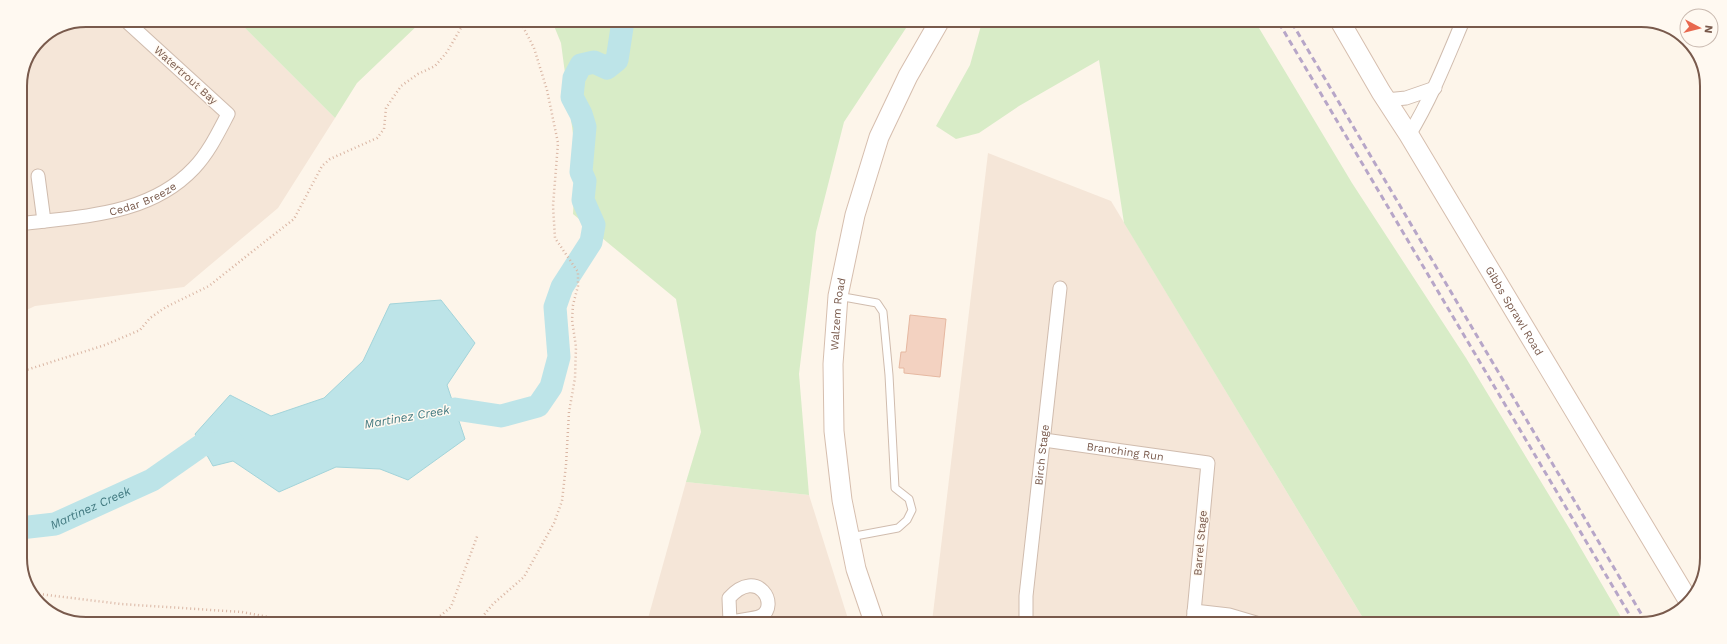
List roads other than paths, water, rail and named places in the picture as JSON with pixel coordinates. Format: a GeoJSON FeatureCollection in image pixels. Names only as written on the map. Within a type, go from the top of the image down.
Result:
{"type":"FeatureCollection","features":[{"type":"Feature","properties":{"kind":"main road","name":"Walzem Road"},"geometry":{"type":"LineString","coordinates":[[872,617],[856,569],[842,500],[834,431],[833,364],[838,296],[855,215],[879,137],[908,76],[936,27]]}},
{"type":"Feature","properties":{"kind":"main road","name":"Gibbs Sprawl Road"},"geometry":{"type":"LineString","coordinates":[[1343,27],[1686,597]]}},
{"type":"Feature","properties":{"kind":"street","name":"Watertrout Bay"},"geometry":{"type":"LineString","coordinates":[[133,27],[228,114]]}},
{"type":"Feature","properties":{"kind":"street"},"geometry":{"type":"LineString","coordinates":[[1409,135],[1435,88],[1460,27]]}},
{"type":"Feature","properties":{"kind":"street"},"geometry":{"type":"LineString","coordinates":[[1386,100],[1406,98],[1435,88]]}},
{"type":"Feature","properties":{"kind":"street","name":"Cedar Breeze"},"geometry":{"type":"LineString","coordinates":[[27,223],[123,210],[148,201],[168,190],[194,168],[212,145],[228,114]]}},
{"type":"Feature","properties":{"kind":"street"},"geometry":{"type":"LineString","coordinates":[[38,176],[44,221]]}},
{"type":"Feature","properties":{"kind":"street","name":"Birch Stage"},"geometry":{"type":"LineString","coordinates":[[1026,617],[1026,596],[1060,288]]}},
{"type":"Feature","properties":{"kind":"street","name":"Branching Run"},"geometry":{"type":"LineString","coordinates":[[1044,440],[1208,463]]}},
{"type":"Feature","properties":{"kind":"street","name":"Barrel Stage"},"geometry":{"type":"LineString","coordinates":[[1194,617],[1208,463]]}},
{"type":"Feature","properties":{"kind":"street"},"geometry":{"type":"LineString","coordinates":[[1194,617],[1229,615],[1236,617]]}},
{"type":"Feature","properties":{"kind":"lane"},"geometry":{"type":"LineString","coordinates":[[838,296],[877,303],[883,312],[889,375],[895,488],[909,499],[912,510],[907,520],[898,528],[850,537]]}},
{"type":"Feature","properties":{"kind":"water"},"geometry":{"type":"Polygon","coordinates":[[[441,300],[475,343],[447,385],[465,439],[408,480],[380,469],[336,467],[279,492],[233,461],[213,466],[195,434],[230,395],[271,416],[324,398],[363,361],[390,304],[441,300]]]}},
{"type":"Feature","properties":{"kind":"waterway","name":"Martinez Creek"},"geometry":{"type":"LineString","coordinates":[[424,414],[455,409],[501,416],[538,406],[551,387],[559,357],[555,307],[562,287],[591,242],[594,225],[583,200],[585,181],[581,172],[585,127],[581,114],[572,97],[574,78],[581,65],[594,62],[607,68],[617,60],[622,27]]}},
{"type":"Feature","properties":{"kind":"waterway","name":"Martinez Creek"},"geometry":{"type":"LineString","coordinates":[[27,527],[55,524],[152,480],[202,445],[233,443]]}},
{"type":"Feature","properties":{"kind":"railway"},"geometry":{"type":"LineString","coordinates":[[1281,27],[1631,617]]}},
{"type":"Feature","properties":{"kind":"railway"},"geometry":{"type":"LineString","coordinates":[[1294,27],[1643,617]]}}]}
